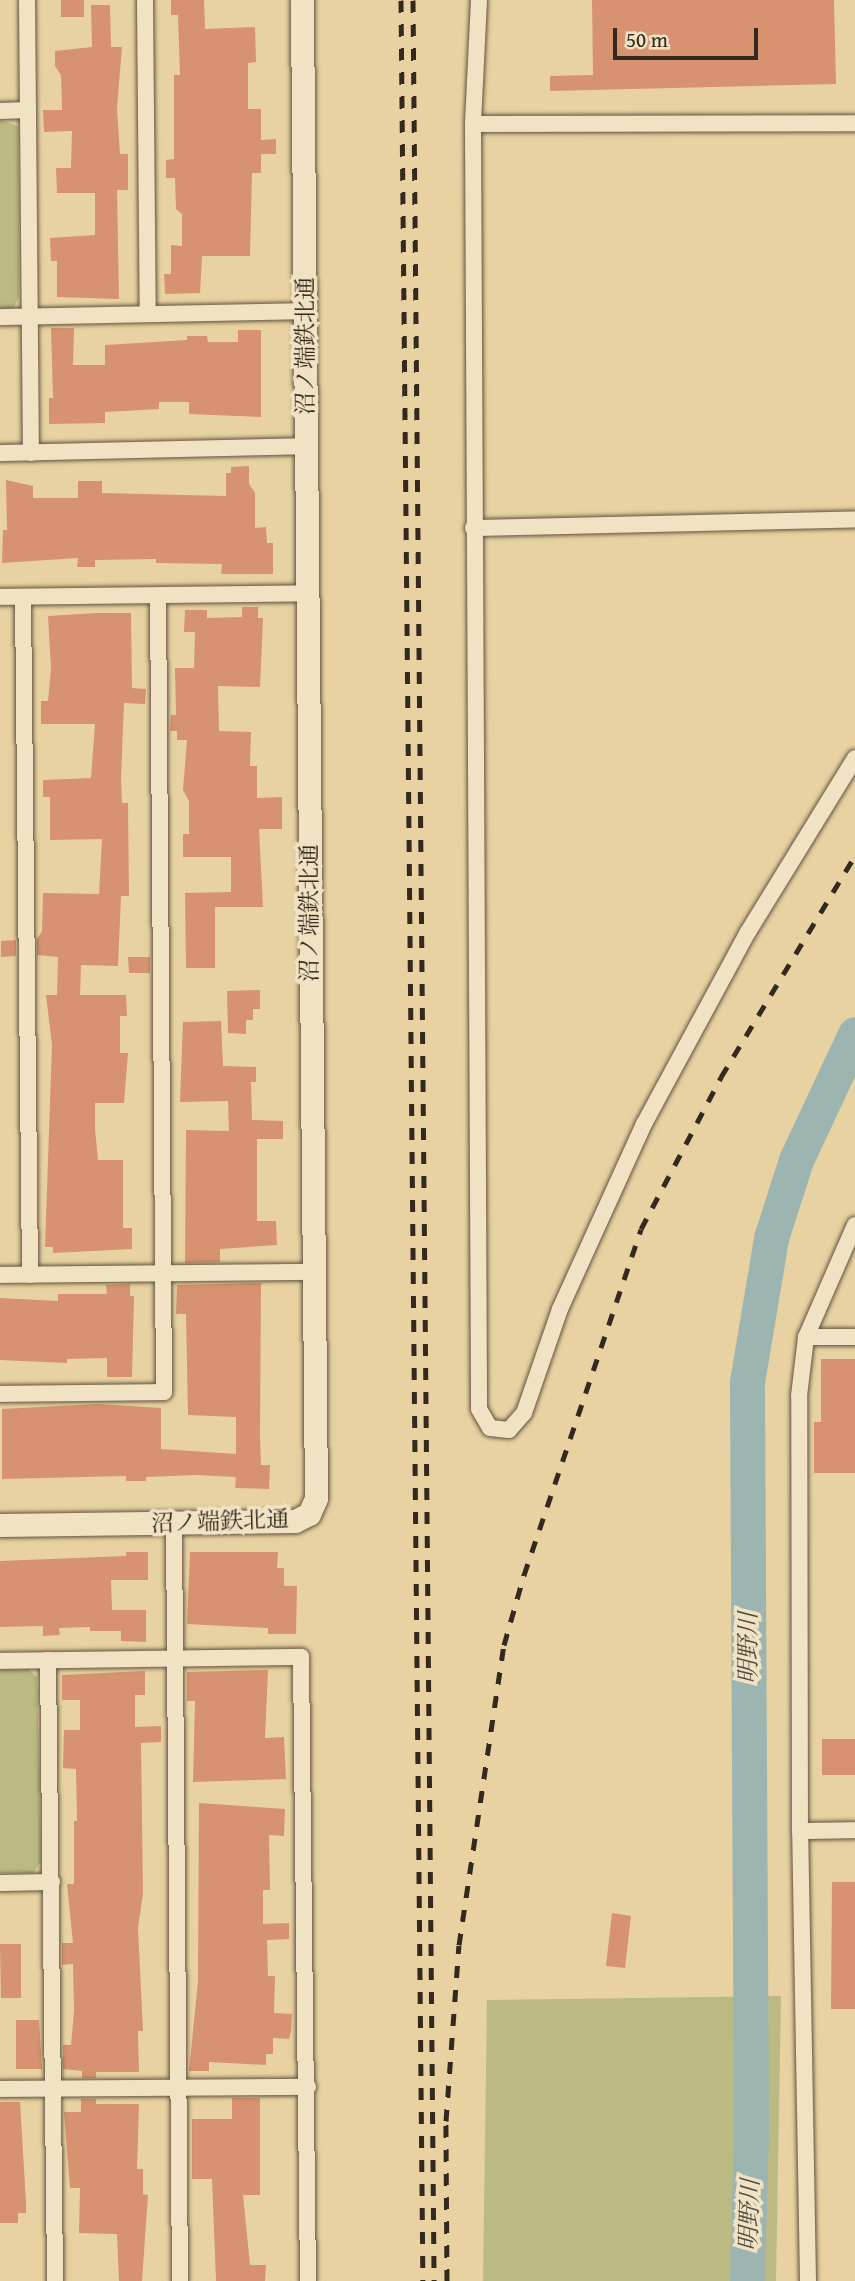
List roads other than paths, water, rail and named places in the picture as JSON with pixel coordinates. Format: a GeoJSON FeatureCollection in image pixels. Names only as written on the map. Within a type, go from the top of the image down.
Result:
{"type":"FeatureCollection","features":[{"type":"Feature","properties":{"kind":"street"},"geometry":{"type":"LineString","coordinates":[[27,0],[31,453]]}},
{"type":"Feature","properties":{"kind":"street"},"geometry":{"type":"LineString","coordinates":[[145,0],[148,313]]}},
{"type":"Feature","properties":{"kind":"street","name":"沼ノ端鉄北通"},"geometry":{"type":"LineString","coordinates":[[0,1525],[295,1521],[309,1514],[316,1499],[302,0]]}},
{"type":"Feature","properties":{"kind":"street"},"geometry":{"type":"LineString","coordinates":[[479,0],[473,124],[479,1409],[490,1428],[509,1430],[524,1413],[560,1309],[644,1124],[748,932],[855,758]]}},
{"type":"Feature","properties":{"kind":"street"},"geometry":{"type":"LineString","coordinates":[[0,111],[28,110]]}},
{"type":"Feature","properties":{"kind":"street"},"geometry":{"type":"LineString","coordinates":[[473,124],[855,123]]}},
{"type":"Feature","properties":{"kind":"street"},"geometry":{"type":"LineString","coordinates":[[0,317],[304,311]]}},
{"type":"Feature","properties":{"kind":"street"},"geometry":{"type":"LineString","coordinates":[[0,453],[305,446]]}},
{"type":"Feature","properties":{"kind":"street"},"geometry":{"type":"LineString","coordinates":[[473,528],[855,519]]}},
{"type":"Feature","properties":{"kind":"street"},"geometry":{"type":"LineString","coordinates":[[0,597],[307,593]]}},
{"type":"Feature","properties":{"kind":"street"},"geometry":{"type":"LineString","coordinates":[[0,1394],[164,1392],[158,595]]}},
{"type":"Feature","properties":{"kind":"street"},"geometry":{"type":"LineString","coordinates":[[23,597],[30,1275]]}},
{"type":"Feature","properties":{"kind":"street"},"geometry":{"type":"LineString","coordinates":[[808,2281],[800,1831],[799,1396],[806,1337],[855,1225]]}},
{"type":"Feature","properties":{"kind":"street"},"geometry":{"type":"LineString","coordinates":[[0,1275],[312,1272]]}},
{"type":"Feature","properties":{"kind":"street"},"geometry":{"type":"LineString","coordinates":[[806,1337],[855,1337]]}},
{"type":"Feature","properties":{"kind":"street"},"geometry":{"type":"LineString","coordinates":[[174,1524],[180,2281]]}},
{"type":"Feature","properties":{"kind":"street"},"geometry":{"type":"LineString","coordinates":[[0,1661],[300,1657],[308,2087],[308,2281]]}},
{"type":"Feature","properties":{"kind":"street"},"geometry":{"type":"LineString","coordinates":[[48,1660],[55,2281]]}},
{"type":"Feature","properties":{"kind":"street"},"geometry":{"type":"LineString","coordinates":[[800,1831],[855,1830]]}},
{"type":"Feature","properties":{"kind":"street"},"geometry":{"type":"LineString","coordinates":[[0,1883],[52,1882]]}},
{"type":"Feature","properties":{"kind":"street"},"geometry":{"type":"LineString","coordinates":[[0,2089],[308,2087]]}},
{"type":"Feature","properties":{"kind":"waterway","name":"明野川"},"geometry":{"type":"LineString","coordinates":[[747,2281],[751,2132],[747,1382],[771,1238],[796,1160],[855,1034]]}},
{"type":"Feature","properties":{"kind":"railway"},"geometry":{"type":"LineString","coordinates":[[401,0],[423,2281]]}},
{"type":"Feature","properties":{"kind":"railway"},"geometry":{"type":"LineString","coordinates":[[413,0],[434,2281]]}},
{"type":"Feature","properties":{"kind":"railway"},"geometry":{"type":"LineString","coordinates":[[447,2281],[446,2121],[459,1945],[504,1645],[524,1575],[641,1229],[721,1077],[855,856]]}}]}
